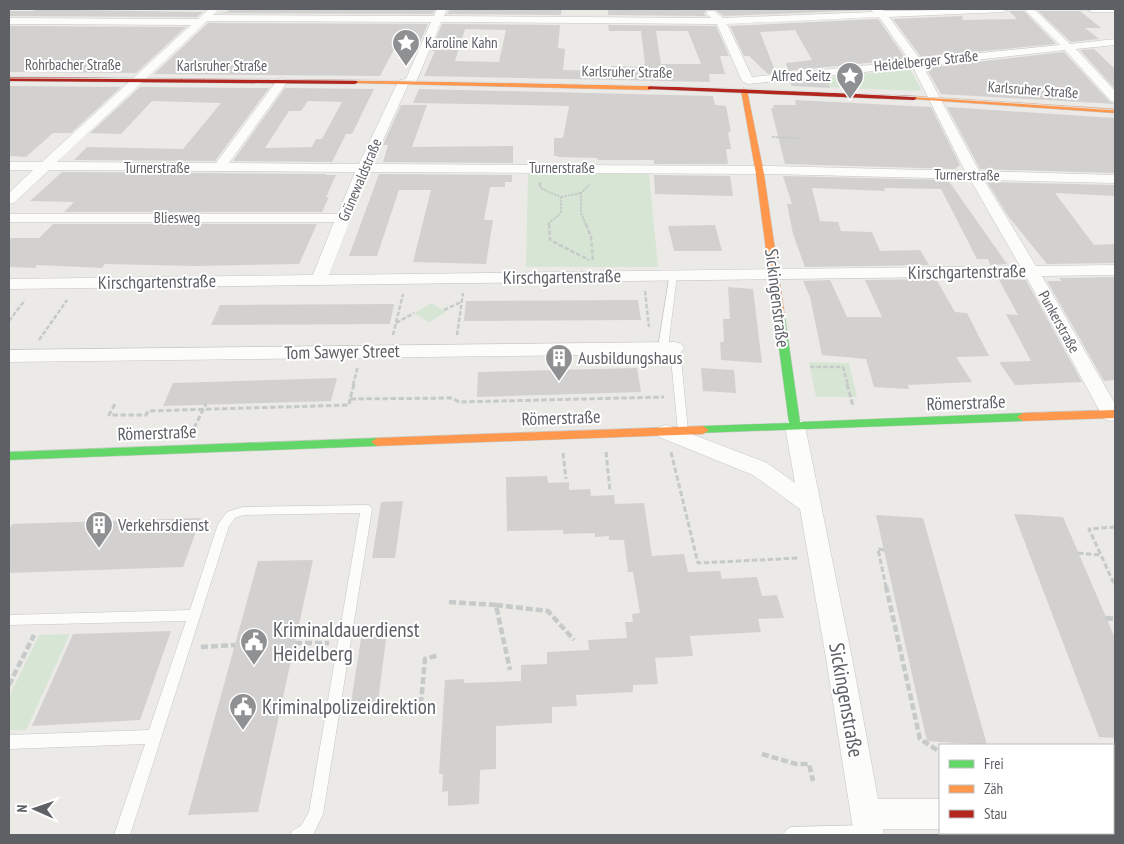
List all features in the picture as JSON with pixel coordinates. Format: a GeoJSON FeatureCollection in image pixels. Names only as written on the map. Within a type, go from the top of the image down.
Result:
{"type":"FeatureCollection","features":[{"type":"Feature","properties":{"kind":"main road","name":"Rohrbacher Straße"},"geometry":{"type":"LineString","coordinates":[[9,79],[138,80]]}},
{"type":"Feature","properties":{"kind":"main road","name":"Karlsruher Straße"},"geometry":{"type":"LineString","coordinates":[[138,80],[746,85],[1115,111]]}},
{"type":"Feature","properties":{"kind":"main road","name":"Sickingenstraße"},"geometry":{"type":"LineString","coordinates":[[746,85],[775,274],[795,426]]}},
{"type":"Feature","properties":{"kind":"main road","name":"Römerstraße"},"geometry":{"type":"LineString","coordinates":[[9,456],[1113,414]]}},
{"type":"Feature","properties":{"kind":"street"},"geometry":{"type":"LineString","coordinates":[[9,200],[215,9]]}},
{"type":"Feature","properties":{"kind":"street"},"geometry":{"type":"LineString","coordinates":[[706,9],[720,21],[746,85]]}},
{"type":"Feature","properties":{"kind":"street"},"geometry":{"type":"LineString","coordinates":[[9,21],[203,20],[440,14],[720,21],[879,11],[1003,9]]}},
{"type":"Feature","properties":{"kind":"street"},"geometry":{"type":"LineString","coordinates":[[1029,9],[1068,47],[1115,98]]}},
{"type":"Feature","properties":{"kind":"street"},"geometry":{"type":"LineString","coordinates":[[1092,9],[1115,9]]}},
{"type":"Feature","properties":{"kind":"street","name":"Punkerstraße"},"geometry":{"type":"LineString","coordinates":[[879,11],[916,62],[974,175],[1113,414]]}},
{"type":"Feature","properties":{"kind":"street","name":"Grünewaldstraße"},"geometry":{"type":"LineString","coordinates":[[319,280],[363,168],[440,14]]}},
{"type":"Feature","properties":{"kind":"street","name":"Heidelberger Straße"},"geometry":{"type":"LineString","coordinates":[[746,85],[916,62],[1115,42]]}},
{"type":"Feature","properties":{"kind":"street"},"geometry":{"type":"LineString","coordinates":[[219,168],[282,81]]}},
{"type":"Feature","properties":{"kind":"street","name":"Turnerstraße"},"geometry":{"type":"LineString","coordinates":[[9,166],[602,168],[1115,179]]}},
{"type":"Feature","properties":{"kind":"street","name":"Bliesweg"},"geometry":{"type":"LineString","coordinates":[[9,218],[344,218]]}},
{"type":"Feature","properties":{"kind":"street","name":"Kirschgartenstraße"},"geometry":{"type":"LineString","coordinates":[[9,284],[319,280],[594,269],[674,275],[1115,270]]}},
{"type":"Feature","properties":{"kind":"street","name":"Tom Sawyer Street"},"geometry":{"type":"LineString","coordinates":[[9,356],[663,348]]}},
{"type":"Feature","properties":{"kind":"street","name":"Sickingenstraße"},"geometry":{"type":"LineString","coordinates":[[795,426],[868,827]]}},
{"type":"Feature","properties":{"kind":"street"},"geometry":{"type":"LineString","coordinates":[[674,432],[760,469],[810,505]]}},
{"type":"Feature","properties":{"kind":"street"},"geometry":{"type":"LineString","coordinates":[[868,827],[939,814]]}},
{"type":"Feature","properties":{"kind":"lane"},"geometry":{"type":"LineString","coordinates":[[674,275],[663,348],[680,396],[674,432]]}},
{"type":"Feature","properties":{"kind":"lane"},"geometry":{"type":"LineString","coordinates":[[122,835],[224,524],[231,515],[243,511],[366,509],[316,814],[305,834]]}},
{"type":"Feature","properties":{"kind":"lane"},"geometry":{"type":"LineString","coordinates":[[9,620],[195,615]]}},
{"type":"Feature","properties":{"kind":"lane"},"geometry":{"type":"LineString","coordinates":[[9,742],[155,737]]}},
{"type":"Feature","properties":{"kind":"lane"},"geometry":{"type":"LineString","coordinates":[[791,835],[868,827]]}},
{"type":"Feature","properties":{"kind":"path"},"geometry":{"type":"LineString","coordinates":[[767,137],[799,138]]}},
{"type":"Feature","properties":{"kind":"path"},"geometry":{"type":"LineString","coordinates":[[542,181],[539,184],[542,189],[561,197],[581,193],[601,173],[602,168]]}},
{"type":"Feature","properties":{"kind":"path"},"geometry":{"type":"LineString","coordinates":[[581,193],[581,213],[591,237],[594,269]]}},
{"type":"Feature","properties":{"kind":"path"},"geometry":{"type":"LineString","coordinates":[[561,197],[561,213],[549,223],[550,240],[575,254],[594,269]]}},
{"type":"Feature","properties":{"kind":"path"},"geometry":{"type":"LineString","coordinates":[[645,291],[663,348]]}},
{"type":"Feature","properties":{"kind":"path"},"geometry":{"type":"LineString","coordinates":[[388,351],[403,294]]}},
{"type":"Feature","properties":{"kind":"path"},"geometry":{"type":"LineString","coordinates":[[454,351],[463,294]]}},
{"type":"Feature","properties":{"kind":"path"},"geometry":{"type":"LineString","coordinates":[[9,321],[25,300]]}},
{"type":"Feature","properties":{"kind":"path"},"geometry":{"type":"LineString","coordinates":[[27,356],[67,300]]}},
{"type":"Feature","properties":{"kind":"path"},"geometry":{"type":"LineString","coordinates":[[444,310],[461,301]]}},
{"type":"Feature","properties":{"kind":"path"},"geometry":{"type":"LineString","coordinates":[[396,324],[414,313]]}},
{"type":"Feature","properties":{"kind":"path"},"geometry":{"type":"LineString","coordinates":[[115,404],[109,415],[146,415],[148,411],[349,405],[361,352]]}},
{"type":"Feature","properties":{"kind":"path"},"geometry":{"type":"LineString","coordinates":[[804,367],[843,367],[858,424]]}},
{"type":"Feature","properties":{"kind":"path"},"geometry":{"type":"LineString","coordinates":[[350,400],[452,398],[460,402],[680,396]]}},
{"type":"Feature","properties":{"kind":"path"},"geometry":{"type":"LineString","coordinates":[[674,432],[698,563],[820,557]]}},
{"type":"Feature","properties":{"kind":"path"},"geometry":{"type":"LineString","coordinates":[[603,434],[610,490]]}},
{"type":"Feature","properties":{"kind":"path"},"geometry":{"type":"LineString","coordinates":[[562,435],[566,479]]}},
{"type":"Feature","properties":{"kind":"path"},"geometry":{"type":"LineString","coordinates":[[1115,527],[1089,529],[1115,586]]}},
{"type":"Feature","properties":{"kind":"path"},"geometry":{"type":"LineString","coordinates":[[884,550],[878,549],[920,740],[939,751]]}},
{"type":"Feature","properties":{"kind":"path"},"geometry":{"type":"LineString","coordinates":[[1078,553],[1101,555]]}},
{"type":"Feature","properties":{"kind":"path"},"geometry":{"type":"LineString","coordinates":[[449,602],[548,611],[574,640]]}},
{"type":"Feature","properties":{"kind":"path"},"geometry":{"type":"LineString","coordinates":[[496,605],[510,670]]}},
{"type":"Feature","properties":{"kind":"path"},"geometry":{"type":"LineString","coordinates":[[892,615],[899,615]]}},
{"type":"Feature","properties":{"kind":"path"},"geometry":{"type":"LineString","coordinates":[[1106,618],[1115,619]]}},
{"type":"Feature","properties":{"kind":"path"},"geometry":{"type":"LineString","coordinates":[[9,686],[42,619]]}},
{"type":"Feature","properties":{"kind":"path"},"geometry":{"type":"LineString","coordinates":[[295,643],[344,643]]}},
{"type":"Feature","properties":{"kind":"path"},"geometry":{"type":"LineString","coordinates":[[184,648],[235,645]]}},
{"type":"Feature","properties":{"kind":"path"},"geometry":{"type":"LineString","coordinates":[[420,714],[425,659],[438,655]]}},
{"type":"Feature","properties":{"kind":"path"},"geometry":{"type":"LineString","coordinates":[[909,688],[916,689]]}},
{"type":"Feature","properties":{"kind":"path"},"geometry":{"type":"LineString","coordinates":[[762,754],[796,764],[809,764],[813,780]]}},
{"type":"Feature","properties":{"kind":"green space"},"geometry":{"type":"Polygon","coordinates":[[[910,69],[921,89],[919,91],[825,87],[791,81],[910,69]]]}},
{"type":"Feature","properties":{"kind":"green space"},"geometry":{"type":"Polygon","coordinates":[[[649,173],[658,267],[526,267],[528,174],[649,173]]]}},
{"type":"Feature","properties":{"kind":"green space"},"geometry":{"type":"Polygon","coordinates":[[[432,303],[446,312],[429,322],[414,313],[432,303]]]}},
{"type":"Feature","properties":{"kind":"green space"},"geometry":{"type":"Polygon","coordinates":[[[809,362],[849,363],[857,397],[816,397],[809,362]]]}},
{"type":"Feature","properties":{"kind":"green space"},"geometry":{"type":"Polygon","coordinates":[[[70,634],[26,730],[9,730],[9,697],[39,635],[70,634]]]}},
{"type":"Feature","properties":{"kind":"building"},"geometry":{"type":"Polygon","coordinates":[[[37,9],[203,12],[197,17],[9,16],[9,11],[34,11],[37,9]]]}},
{"type":"Feature","properties":{"kind":"building"},"geometry":{"type":"Polygon","coordinates":[[[230,9],[435,9],[433,14],[218,13],[227,12],[230,9]]]}},
{"type":"Feature","properties":{"kind":"building"},"geometry":{"type":"Polygon","coordinates":[[[450,9],[562,9],[561,15],[447,14],[450,9]]]}},
{"type":"Feature","properties":{"kind":"building"},"geometry":{"type":"Polygon","coordinates":[[[608,9],[708,9],[704,13],[706,16],[608,15],[608,9]]]}},
{"type":"Feature","properties":{"kind":"building"},"geometry":{"type":"Polygon","coordinates":[[[708,9],[870,10],[724,16],[715,10],[708,9]]]}},
{"type":"Feature","properties":{"kind":"building"},"geometry":{"type":"Polygon","coordinates":[[[1009,11],[1024,11],[1056,44],[921,57],[893,19],[962,16],[963,20],[1017,19],[1009,11]]]}},
{"type":"Feature","properties":{"kind":"building"},"geometry":{"type":"Polygon","coordinates":[[[1038,11],[1080,11],[1101,28],[1085,28],[1099,39],[1071,42],[1038,11]]]}},
{"type":"Feature","properties":{"kind":"building"},"geometry":{"type":"Polygon","coordinates":[[[878,19],[906,59],[788,71],[786,63],[812,60],[795,30],[760,32],[776,73],[768,74],[749,56],[744,56],[730,26],[878,19]]]}},
{"type":"Feature","properties":{"kind":"building"},"geometry":{"type":"Polygon","coordinates":[[[208,23],[428,24],[416,51],[413,51],[415,46],[399,40],[380,76],[154,74],[208,23]]]}},
{"type":"Feature","properties":{"kind":"building"},"geometry":{"type":"Polygon","coordinates":[[[442,24],[560,25],[558,48],[565,49],[563,70],[611,71],[611,66],[640,67],[640,64],[645,64],[641,31],[609,31],[608,25],[716,26],[729,56],[720,56],[725,74],[709,74],[710,82],[424,76],[435,51],[431,51],[442,24]],[[465,29],[455,61],[499,62],[506,30],[465,29]],[[656,31],[661,64],[701,64],[688,31],[656,31]]]}},
{"type":"Feature","properties":{"kind":"building"},"geometry":{"type":"Polygon","coordinates":[[[9,26],[186,27],[136,73],[9,72],[9,26]]]}},
{"type":"Feature","properties":{"kind":"building"},"geometry":{"type":"Polygon","coordinates":[[[1094,49],[1115,69],[1115,89],[1080,50],[1094,49]]]}},
{"type":"Feature","properties":{"kind":"building"},"geometry":{"type":"Polygon","coordinates":[[[1064,52],[1110,102],[1115,104],[941,94],[926,68],[1064,52]]]}},
{"type":"Feature","properties":{"kind":"building"},"geometry":{"type":"Polygon","coordinates":[[[826,78],[830,88],[792,86],[790,82],[826,78]]]}},
{"type":"Feature","properties":{"kind":"building"},"geometry":{"type":"Polygon","coordinates":[[[9,86],[121,87],[71,133],[53,133],[26,157],[9,156],[9,86]]]}},
{"type":"Feature","properties":{"kind":"building"},"geometry":{"type":"Polygon","coordinates":[[[140,87],[269,88],[215,161],[74,160],[87,147],[183,149],[221,103],[152,101],[121,134],[90,133],[140,87]]]}},
{"type":"Feature","properties":{"kind":"building"},"geometry":{"type":"Polygon","coordinates":[[[285,88],[374,89],[352,134],[346,134],[332,162],[233,161],[285,88]],[[308,101],[301,111],[289,111],[265,148],[312,147],[316,139],[322,139],[342,102],[308,101]]]}},
{"type":"Feature","properties":{"kind":"building"},"geometry":{"type":"Polygon","coordinates":[[[419,89],[713,96],[715,105],[726,106],[731,132],[728,132],[731,149],[726,149],[728,164],[654,164],[654,160],[598,160],[597,158],[558,157],[554,156],[554,138],[563,138],[569,106],[413,103],[419,89]]]}},
{"type":"Feature","properties":{"kind":"building"},"geometry":{"type":"Polygon","coordinates":[[[795,100],[931,107],[960,165],[955,169],[785,164],[771,108],[774,108],[773,105],[796,105],[795,100]]]}},
{"type":"Feature","properties":{"kind":"building"},"geometry":{"type":"Polygon","coordinates":[[[401,105],[427,105],[412,147],[513,146],[513,163],[383,162],[388,145],[383,145],[401,105]]]}},
{"type":"Feature","properties":{"kind":"building"},"geometry":{"type":"Polygon","coordinates":[[[947,107],[1115,118],[1115,173],[980,169],[947,107]]]}},
{"type":"Feature","properties":{"kind":"building"},"geometry":{"type":"Polygon","coordinates":[[[62,172],[336,175],[326,197],[329,197],[322,212],[64,212],[74,202],[30,201],[62,172]]]}},
{"type":"Feature","properties":{"kind":"building"},"geometry":{"type":"Polygon","coordinates":[[[379,174],[512,175],[512,182],[505,182],[505,187],[490,187],[484,220],[493,220],[486,264],[413,262],[431,190],[399,190],[377,256],[349,256],[379,174]]]}},
{"type":"Feature","properties":{"kind":"building"},"geometry":{"type":"Polygon","coordinates":[[[654,175],[730,176],[733,196],[655,194],[654,175]]]}},
{"type":"Feature","properties":{"kind":"building"},"geometry":{"type":"Polygon","coordinates":[[[783,176],[948,180],[1007,264],[990,265],[988,259],[977,259],[941,189],[884,188],[885,191],[812,188],[820,221],[838,222],[841,231],[872,232],[880,251],[920,250],[929,265],[805,267],[793,234],[787,204],[792,204],[783,176]]]}},
{"type":"Feature","properties":{"kind":"building"},"geometry":{"type":"Polygon","coordinates":[[[987,182],[1115,185],[1115,196],[1055,193],[1094,245],[1115,244],[1115,263],[1047,264],[1008,216],[987,182]]]}},
{"type":"Feature","properties":{"kind":"building"},"geometry":{"type":"Polygon","coordinates":[[[53,224],[317,224],[299,264],[195,266],[105,264],[102,268],[37,265],[35,268],[9,267],[9,238],[39,238],[53,224]]]}},
{"type":"Feature","properties":{"kind":"building"},"geometry":{"type":"Polygon","coordinates":[[[715,225],[722,251],[674,251],[668,226],[715,225]]]}},
{"type":"Feature","properties":{"kind":"building"},"geometry":{"type":"Polygon","coordinates":[[[1115,277],[1115,380],[1104,381],[1047,281],[1062,281],[1059,278],[1115,277]]]}},
{"type":"Feature","properties":{"kind":"building"},"geometry":{"type":"Polygon","coordinates":[[[998,278],[1026,280],[1082,382],[1015,385],[999,362],[1031,361],[1006,314],[1018,315],[998,278]]]}},
{"type":"Feature","properties":{"kind":"building"},"geometry":{"type":"Polygon","coordinates":[[[936,279],[955,312],[967,313],[989,356],[956,357],[972,382],[908,385],[909,389],[874,387],[866,359],[822,355],[810,297],[803,281],[830,280],[847,317],[882,317],[865,280],[936,279]]]}},
{"type":"Feature","properties":{"kind":"building"},"geometry":{"type":"Polygon","coordinates":[[[728,287],[753,289],[762,363],[721,360],[720,342],[724,342],[723,319],[730,319],[728,287]]]}},
{"type":"Feature","properties":{"kind":"building"},"geometry":{"type":"Polygon","coordinates":[[[638,300],[641,320],[464,321],[466,301],[638,300]]]}},
{"type":"Feature","properties":{"kind":"building"},"geometry":{"type":"Polygon","coordinates":[[[394,304],[390,324],[211,325],[220,305],[394,304]]]}},
{"type":"Feature","properties":{"kind":"building","name":"Ausbildungshaus"},"geometry":{"type":"Polygon","coordinates":[[[637,368],[641,392],[477,397],[478,372],[637,368]]]}},
{"type":"Feature","properties":{"kind":"building"},"geometry":{"type":"Polygon","coordinates":[[[701,368],[734,370],[736,393],[703,391],[701,368]]]}},
{"type":"Feature","properties":{"kind":"building"},"geometry":{"type":"Polygon","coordinates":[[[337,378],[331,401],[163,406],[173,383],[337,378]]]}},
{"type":"Feature","properties":{"kind":"building"},"geometry":{"type":"Polygon","coordinates":[[[547,476],[548,483],[569,482],[569,490],[590,489],[591,496],[614,495],[615,504],[644,503],[652,556],[684,554],[688,572],[720,571],[722,579],[757,577],[762,596],[777,595],[784,618],[758,619],[761,632],[690,636],[693,656],[655,658],[658,684],[633,685],[633,692],[576,695],[577,706],[552,707],[552,723],[496,726],[496,769],[480,770],[479,804],[448,806],[448,791],[442,792],[443,774],[439,774],[445,680],[464,679],[464,683],[521,681],[521,665],[547,664],[547,652],[589,650],[588,640],[627,638],[625,622],[633,622],[632,614],[640,613],[633,572],[628,572],[624,540],[609,540],[609,536],[595,537],[595,533],[563,534],[563,530],[507,531],[506,477],[547,476]]]}},
{"type":"Feature","properties":{"kind":"building"},"geometry":{"type":"Polygon","coordinates":[[[403,501],[395,558],[372,558],[381,502],[403,501]]]}},
{"type":"Feature","properties":{"kind":"building"},"geometry":{"type":"Polygon","coordinates":[[[1014,514],[1063,517],[1115,638],[1115,738],[1099,737],[1014,514]]]}},
{"type":"Feature","properties":{"kind":"building"},"geometry":{"type":"Polygon","coordinates":[[[876,515],[923,518],[987,744],[927,741],[876,515]]]}},
{"type":"Feature","properties":{"kind":"building","name":"Verkehrsdienst"},"geometry":{"type":"Polygon","coordinates":[[[201,518],[183,567],[9,573],[9,530],[12,524],[201,518]]]}},
{"type":"Feature","properties":{"kind":"building","name":"Kriminalpolizeidirektion"},"geometry":{"type":"Polygon","coordinates":[[[313,560],[258,812],[188,815],[258,561],[313,560]]]}},
{"type":"Feature","properties":{"kind":"building"},"geometry":{"type":"Polygon","coordinates":[[[171,631],[140,720],[32,726],[73,634],[171,631]]]}},
{"type":"Feature","properties":{"kind":"building"},"geometry":{"type":"Polygon","coordinates":[[[387,631],[378,702],[351,703],[362,632],[387,631]]]}},
{"type":"Feature","properties":{"kind":"tram line"},"geometry":{"type":"LineString","coordinates":[[9,78],[440,81],[699,87],[907,96],[1115,110]]}},
{"type":"Feature","properties":{"kind":"traffic: fast"},"geometry":{"type":"LineString","coordinates":[[780,318],[795,426]]}},
{"type":"Feature","properties":{"kind":"traffic: fast"},"geometry":{"type":"LineString","coordinates":[[703,430],[1023,417]]}},
{"type":"Feature","properties":{"kind":"traffic: fast"},"geometry":{"type":"LineString","coordinates":[[9,456],[377,442]]}},
{"type":"Feature","properties":{"kind":"traffic: slow"},"geometry":{"type":"LineString","coordinates":[[355,82],[650,88]]}},
{"type":"Feature","properties":{"kind":"traffic: slow"},"geometry":{"type":"LineString","coordinates":[[744,90],[760,174],[780,318]]}},
{"type":"Feature","properties":{"kind":"traffic: slow"},"geometry":{"type":"LineString","coordinates":[[914,98],[1115,111]]}},
{"type":"Feature","properties":{"kind":"traffic: slow"},"geometry":{"type":"LineString","coordinates":[[1023,417],[1115,414]]}},
{"type":"Feature","properties":{"kind":"traffic: slow"},"geometry":{"type":"LineString","coordinates":[[377,442],[703,430]]}},
{"type":"Feature","properties":{"kind":"traffic: jam"},"geometry":{"type":"LineString","coordinates":[[9,79],[355,82]]}},
{"type":"Feature","properties":{"kind":"traffic: jam"},"geometry":{"type":"LineString","coordinates":[[650,88],[914,98]]}},
{"type":"Feature","properties":{"kind":"place","name":"Karoline Kahn"},"geometry":{"type":"Point","coordinates":[406,67]}},
{"type":"Feature","properties":{"kind":"place","name":"Alfred Seitz"},"geometry":{"type":"Point","coordinates":[850,100]}},
{"type":"Feature","properties":{"kind":"place","name":"Ausbildungshaus"},"geometry":{"type":"Point","coordinates":[559,382]}},
{"type":"Feature","properties":{"kind":"place","name":"Verkehrsdienst"},"geometry":{"type":"Point","coordinates":[99,549]}},
{"type":"Feature","properties":{"kind":"place","name":"Kriminaldauerdienst Heidelberg"},"geometry":{"type":"Point","coordinates":[254,666]}},
{"type":"Feature","properties":{"kind":"place","name":"Kriminalpolizeidirektion"},"geometry":{"type":"Point","coordinates":[243,731]}}]}
